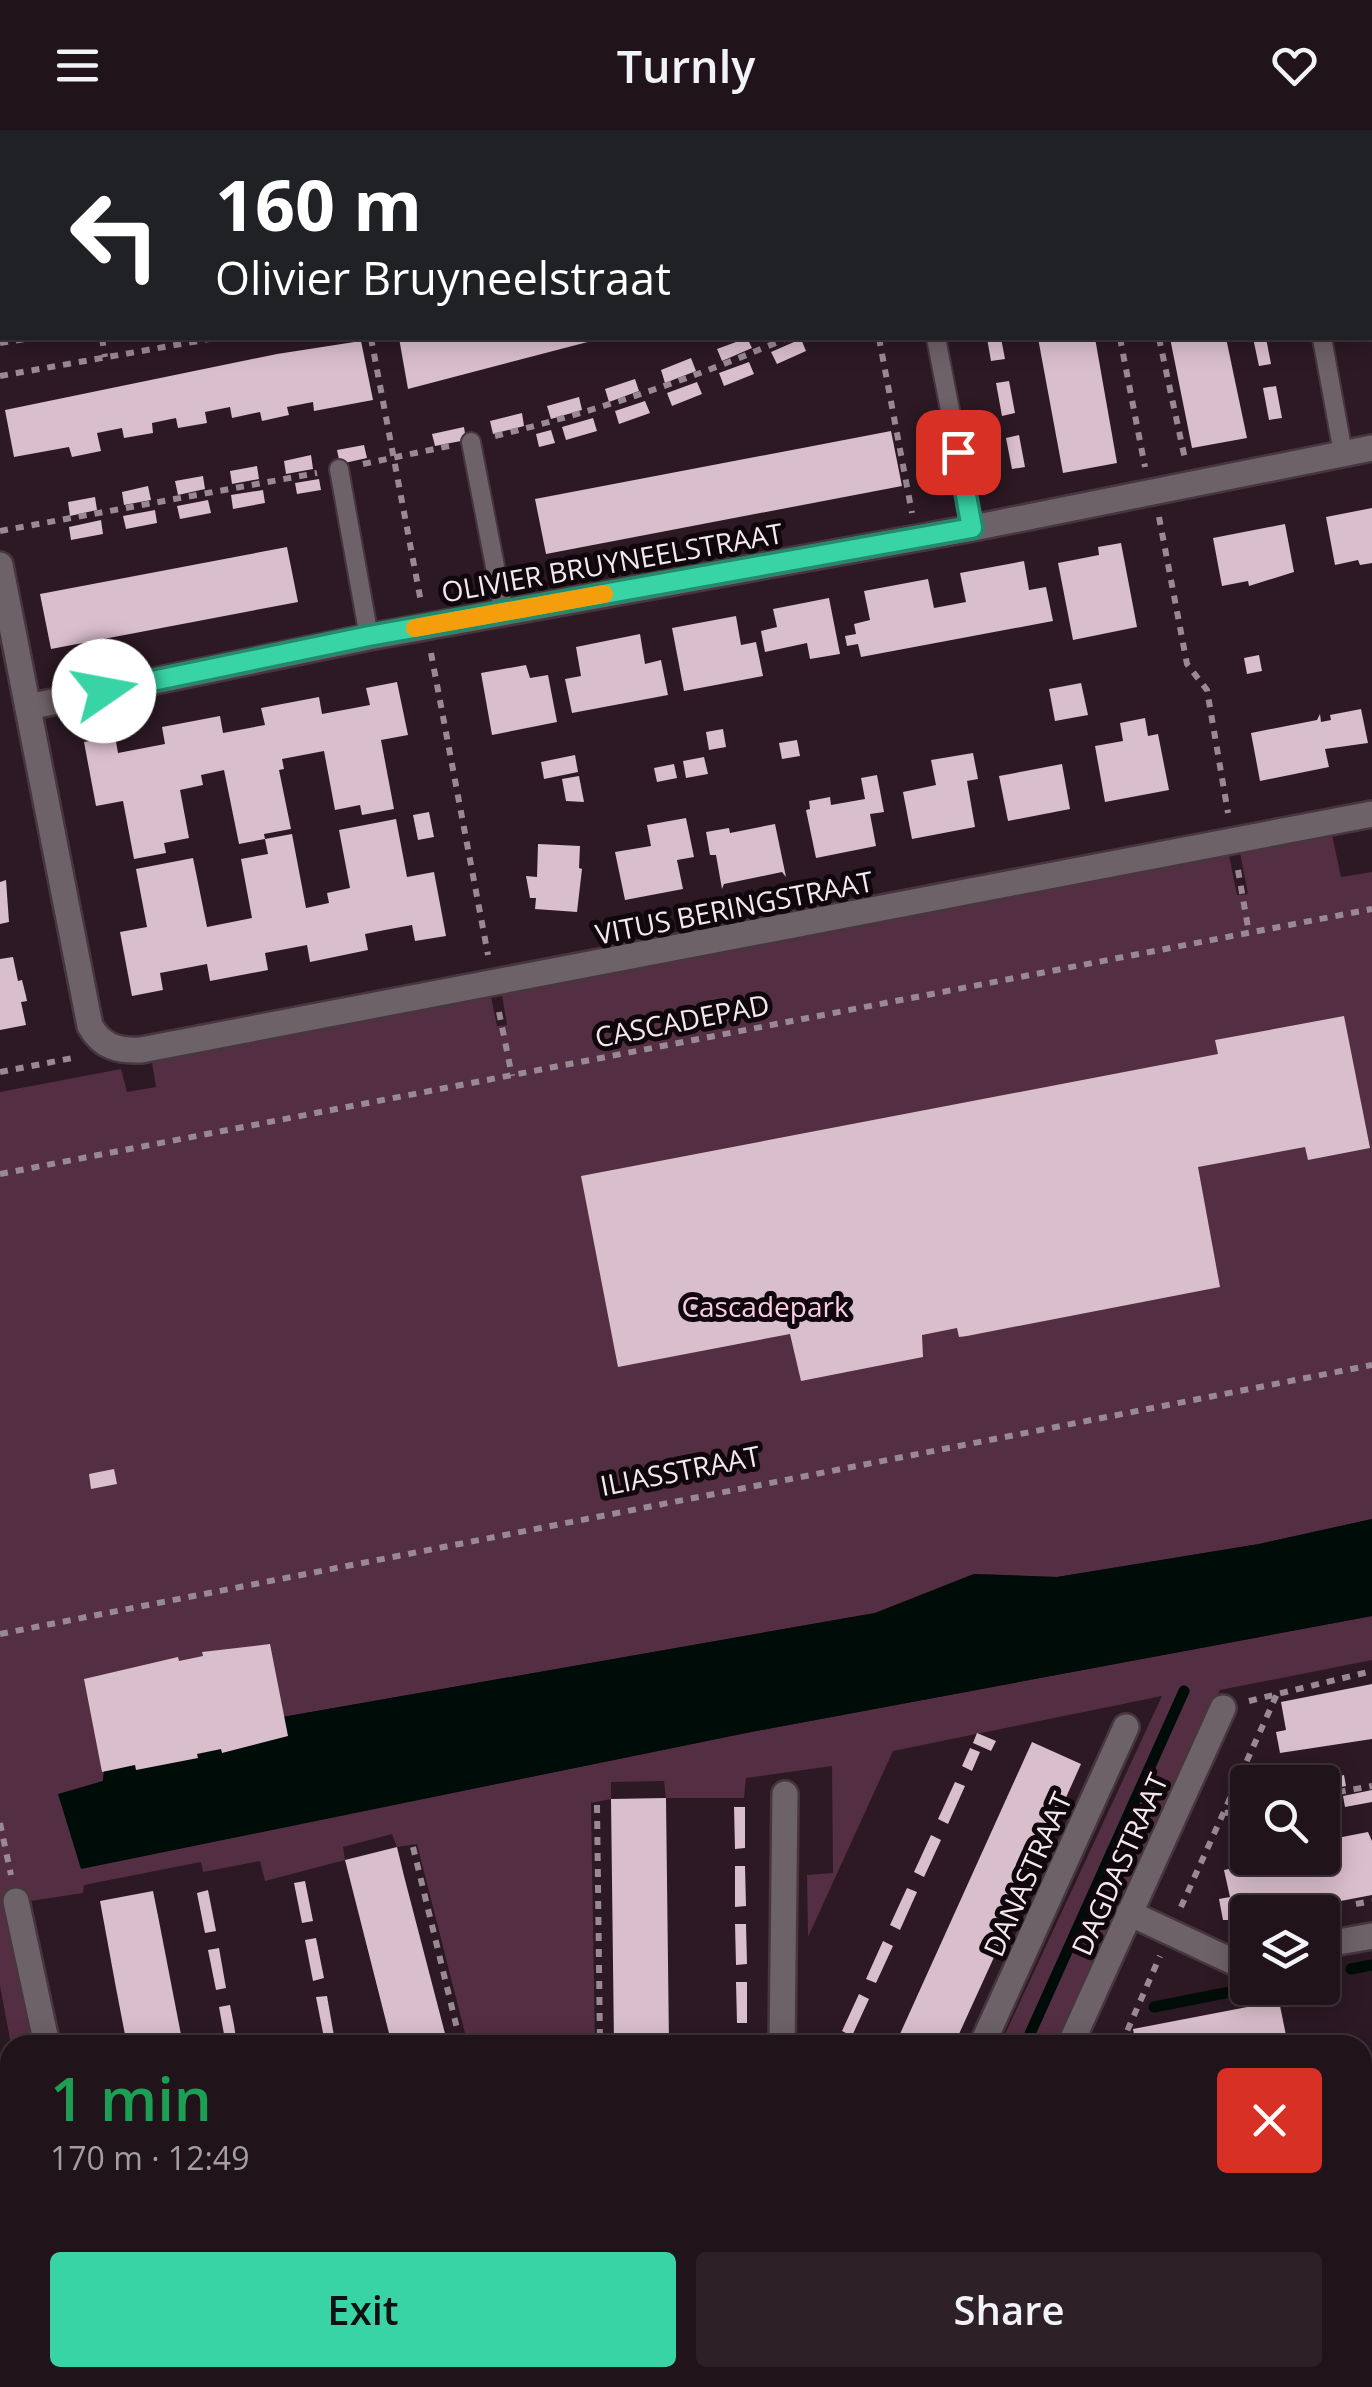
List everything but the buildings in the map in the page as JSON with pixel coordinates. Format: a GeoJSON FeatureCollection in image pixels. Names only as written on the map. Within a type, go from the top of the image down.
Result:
{"type":"FeatureCollection","features":[{"type":"Feature","properties":{"kind":"street","name":"OLIVIER BRUYNEELSTRAAT"},"geometry":{"type":"LineString","coordinates":[[28,707],[369,636],[972,528],[1372,448]]}},
{"type":"Feature","properties":{"kind":"street"},"geometry":{"type":"LineString","coordinates":[[0,565],[90,1026],[106,1046]]}},
{"type":"Feature","properties":{"kind":"street","name":"VITUS BERINGSTRAAT"},"geometry":{"type":"LineString","coordinates":[[106,1046],[141,1050],[1372,814]]}},
{"type":"Feature","properties":{"kind":"street","name":"DAGDASTRAAT"},"geometry":{"type":"LineString","coordinates":[[1074,2035],[1223,1708]]}},
{"type":"Feature","properties":{"kind":"street","name":"DANASTRAAT"},"geometry":{"type":"LineString","coordinates":[[987,2035],[1126,1727]]}},
{"type":"Feature","properties":{"kind":"street"},"geometry":{"type":"LineString","coordinates":[[782,2035],[785,1794]]}},
{"type":"Feature","properties":{"kind":"street"},"geometry":{"type":"LineString","coordinates":[[16,1901],[45,2035]]}},
{"type":"Feature","properties":{"kind":"street"},"geometry":{"type":"LineString","coordinates":[[1129,1913],[1230,1960]]}},
{"type":"Feature","properties":{"kind":"street"},"geometry":{"type":"LineString","coordinates":[[1340,1941],[1372,1936]]}},
{"type":"Feature","properties":{"kind":"lane"},"geometry":{"type":"LineString","coordinates":[[936,340],[972,528]]}},
{"type":"Feature","properties":{"kind":"lane"},"geometry":{"type":"LineString","coordinates":[[1322,340],[1343,452]]}},
{"type":"Feature","properties":{"kind":"lane"},"geometry":{"type":"LineString","coordinates":[[472,442],[504,613]]}},
{"type":"Feature","properties":{"kind":"lane"},"geometry":{"type":"LineString","coordinates":[[339,469],[369,636]]}},
{"type":"Feature","properties":{"kind":"path"},"geometry":{"type":"LineString","coordinates":[[102,340],[105,357]]}},
{"type":"Feature","properties":{"kind":"path"},"geometry":{"type":"LineString","coordinates":[[0,376],[203,340]]}},
{"type":"Feature","properties":{"kind":"path"},"geometry":{"type":"LineString","coordinates":[[371,340],[512,1076]]}},
{"type":"Feature","properties":{"kind":"path"},"geometry":{"type":"LineString","coordinates":[[0,531],[472,442],[585,414],[676,384],[782,340]]}},
{"type":"Feature","properties":{"kind":"path"},"geometry":{"type":"LineString","coordinates":[[879,340],[916,538]]}},
{"type":"Feature","properties":{"kind":"path"},"geometry":{"type":"LineString","coordinates":[[1120,340],[1187,664],[1207,690],[1249,933]]}},
{"type":"Feature","properties":{"kind":"path"},"geometry":{"type":"LineString","coordinates":[[1159,340],[1190,482]]}},
{"type":"Feature","properties":{"kind":"path","name":"CASCADEPAD"},"geometry":{"type":"LineString","coordinates":[[0,1174],[1372,910]]}},
{"type":"Feature","properties":{"kind":"path"},"geometry":{"type":"LineString","coordinates":[[0,1072],[84,1056],[106,1046]]}},
{"type":"Feature","properties":{"kind":"path","name":"ILIASSTRAAT"},"geometry":{"type":"LineString","coordinates":[[0,1634],[1372,1364]]}},
{"type":"Feature","properties":{"kind":"path"},"geometry":{"type":"LineString","coordinates":[[1223,1708],[1372,1671]]}},
{"type":"Feature","properties":{"kind":"path"},"geometry":{"type":"LineString","coordinates":[[1125,2035],[1277,1694]]}},
{"type":"Feature","properties":{"kind":"path"},"geometry":{"type":"LineString","coordinates":[[1340,1792],[1372,1786]]}},
{"type":"Feature","properties":{"kind":"path"},"geometry":{"type":"LineString","coordinates":[[597,1805],[600,2035]]}},
{"type":"Feature","properties":{"kind":"path"},"geometry":{"type":"LineString","coordinates":[[1223,1814],[1230,1813]]}},
{"type":"Feature","properties":{"kind":"path"},"geometry":{"type":"LineString","coordinates":[[0,1822],[16,1901]]}},
{"type":"Feature","properties":{"kind":"path"},"geometry":{"type":"LineString","coordinates":[[413,1847],[459,2035]]}},
{"type":"Feature","properties":{"kind":"green space","name":"Cascadepark"},"geometry":{"type":"Polygon","coordinates":[[[1332,835],[1341,877],[1372,872],[1372,1519],[1259,1544],[1057,1577],[974,1574],[875,1613],[106,1748],[103,1781],[59,1795],[82,1868],[751,1732],[1372,1616],[1372,1660],[1220,1690],[1061,2035],[1005,2035],[1162,1696],[893,1751],[808,1937],[807,1875],[833,1873],[832,1766],[746,1778],[744,1798],[666,1798],[664,1781],[611,1782],[611,1799],[591,1803],[595,2035],[465,2035],[417,1844],[397,1847],[392,1834],[343,1847],[345,1860],[265,1881],[260,1861],[203,1872],[201,1862],[84,1885],[83,1893],[11,1904],[36,2035],[9,2035],[0,1986],[0,1092],[121,1069],[127,1092],[156,1087],[152,1062],[491,997],[497,1026],[507,1025],[502,995],[1229,855],[1237,895],[1248,894],[1240,853],[1332,835]]]}},
{"type":"Feature","properties":{"kind":"shaded area"},"geometry":{"type":"Polygon","coordinates":[[[1372,1519],[1372,1616],[751,1732],[81,1869],[58,1794],[103,1781],[106,1748],[875,1613],[974,1574],[1057,1577],[1259,1544],[1372,1519]]]}},
{"type":"Feature","properties":{"kind":"waterway"},"geometry":{"type":"LineString","coordinates":[[1029,2035],[1184,1691]]}},
{"type":"Feature","properties":{"kind":"waterway"},"geometry":{"type":"LineString","coordinates":[[1351,1969],[1372,1965]]}},
{"type":"Feature","properties":{"kind":"waterway"},"geometry":{"type":"LineString","coordinates":[[1154,2007],[1230,1992]]}},
{"type":"Feature","properties":{"kind":"slow traffic"},"geometry":{"type":"LineString","coordinates":[[415,628],[604,594]]}},
{"type":"Feature","properties":{"kind":"route"},"geometry":{"type":"LineString","coordinates":[[104,691],[369,636],[972,528],[958,452]]}}]}
